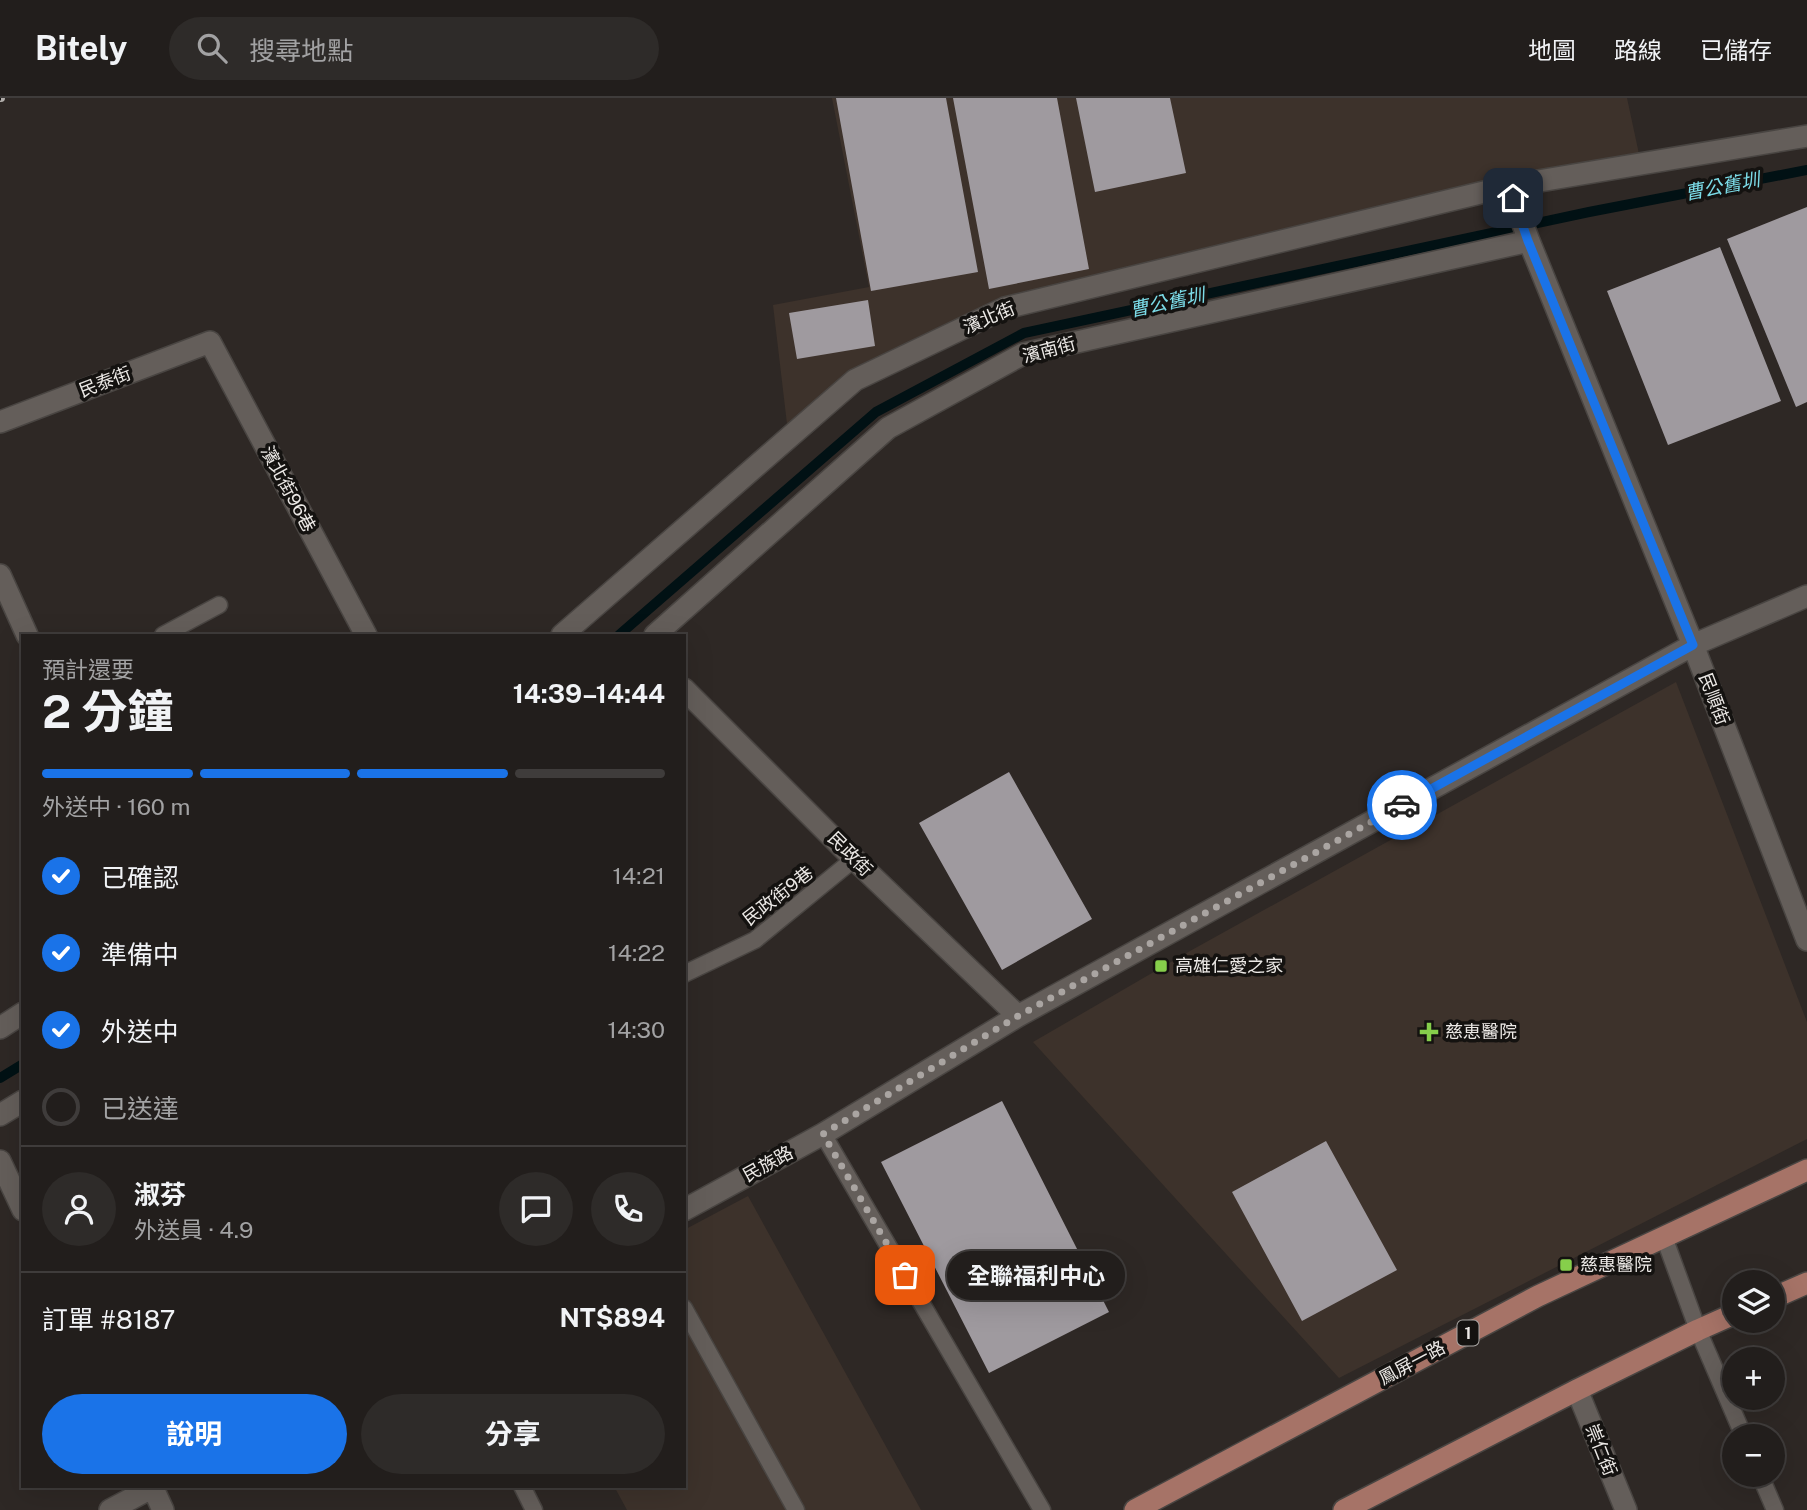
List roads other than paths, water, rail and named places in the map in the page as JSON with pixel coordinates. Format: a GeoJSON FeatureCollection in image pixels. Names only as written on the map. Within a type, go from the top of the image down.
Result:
{"type":"FeatureCollection","features":[{"type":"Feature","properties":{"kind":"main road","name":"鳳屏一路"},"geometry":{"type":"LineString","coordinates":[[1135,1510],[1538,1296],[1807,1170]]}},
{"type":"Feature","properties":{"kind":"main road"},"geometry":{"type":"LineString","coordinates":[[1785,1293],[1807,1283]]}},
{"type":"Feature","properties":{"kind":"main road"},"geometry":{"type":"LineString","coordinates":[[1344,1510],[1577,1390],[1722,1319]]}},
{"type":"Feature","properties":{"kind":"street","name":"濱北街"},"geometry":{"type":"LineString","coordinates":[[563,634],[855,380],[1005,308],[1511,192],[1807,136]]}},
{"type":"Feature","properties":{"kind":"street","name":"民順街"},"geometry":{"type":"LineString","coordinates":[[1511,192],[1526,235],[1693,645],[1807,940]]}},
{"type":"Feature","properties":{"kind":"street","name":"濱南街"},"geometry":{"type":"LineString","coordinates":[[655,634],[888,428],[1023,354],[1526,235]]}},
{"type":"Feature","properties":{"kind":"street","name":"民泰街"},"geometry":{"type":"LineString","coordinates":[[0,422],[210,342]]}},
{"type":"Feature","properties":{"kind":"street","name":"濱北街96巷"},"geometry":{"type":"LineString","coordinates":[[210,342],[365,634]]}},
{"type":"Feature","properties":{"kind":"street"},"geometry":{"type":"LineString","coordinates":[[0,575],[27,634]]}},
{"type":"Feature","properties":{"kind":"street","name":"民族路"},"geometry":{"type":"LineString","coordinates":[[686,1209],[823,1134],[1018,1016],[1693,645],[1807,596]]}},
{"type":"Feature","properties":{"kind":"street","name":"民政街"},"geometry":{"type":"LineString","coordinates":[[686,691],[854,859],[1018,1016]]}},
{"type":"Feature","properties":{"kind":"street"},"geometry":{"type":"LineString","coordinates":[[0,1028],[21,1014]]}},
{"type":"Feature","properties":{"kind":"street"},"geometry":{"type":"LineString","coordinates":[[0,1115],[21,1102]]}},
{"type":"Feature","properties":{"kind":"street"},"geometry":{"type":"LineString","coordinates":[[0,1161],[21,1206]]}},
{"type":"Feature","properties":{"kind":"street","name":"崇仁街"},"geometry":{"type":"LineString","coordinates":[[1577,1390],[1626,1510]]}},
{"type":"Feature","properties":{"kind":"street"},"geometry":{"type":"LineString","coordinates":[[110,1510],[149,1488]]}},
{"type":"Feature","properties":{"kind":"street"},"geometry":{"type":"LineString","coordinates":[[154,1488],[163,1510]]}},
{"type":"Feature","properties":{"kind":"lane"},"geometry":{"type":"LineString","coordinates":[[165,634],[219,605]]}},
{"type":"Feature","properties":{"kind":"lane","name":"民政街9巷"},"geometry":{"type":"LineString","coordinates":[[686,973],[755,940],[854,859]]}},
{"type":"Feature","properties":{"kind":"lane"},"geometry":{"type":"LineString","coordinates":[[823,1134],[1042,1510]]}},
{"type":"Feature","properties":{"kind":"lane"},"geometry":{"type":"LineString","coordinates":[[1664,1237],[1698,1330],[1738,1424]]}},
{"type":"Feature","properties":{"kind":"lane"},"geometry":{"type":"LineString","coordinates":[[686,1312],[796,1510]]}},
{"type":"Feature","properties":{"kind":"lane"},"geometry":{"type":"LineString","coordinates":[[1765,1487],[1775,1510]]}},
{"type":"Feature","properties":{"kind":"lane"},"geometry":{"type":"LineString","coordinates":[[523,1488],[534,1510]]}},
{"type":"Feature","properties":{"kind":"waterway","name":"曹公舊圳"},"geometry":{"type":"LineString","coordinates":[[620,634],[876,412],[1024,333],[1589,212],[1807,170]]}},
{"type":"Feature","properties":{"kind":"waterway","name":"曹公舊圳"},"geometry":{"type":"LineString","coordinates":[[0,1078],[21,1065]]}},
{"type":"Feature","properties":{"kind":"place","name":"高雄仁愛之家"},"geometry":{"type":"Point","coordinates":[1161,966]}},
{"type":"Feature","properties":{"kind":"place","name":"慈恵醫院"},"geometry":{"type":"Point","coordinates":[1429,1032]}},
{"type":"Feature","properties":{"kind":"place","name":"慈惠醫院"},"geometry":{"type":"Point","coordinates":[1566,1265]}},
{"type":"Feature","properties":{"kind":"place","name":"全聯福利中心"},"geometry":{"type":"Point","coordinates":[905,1275]}}]}
